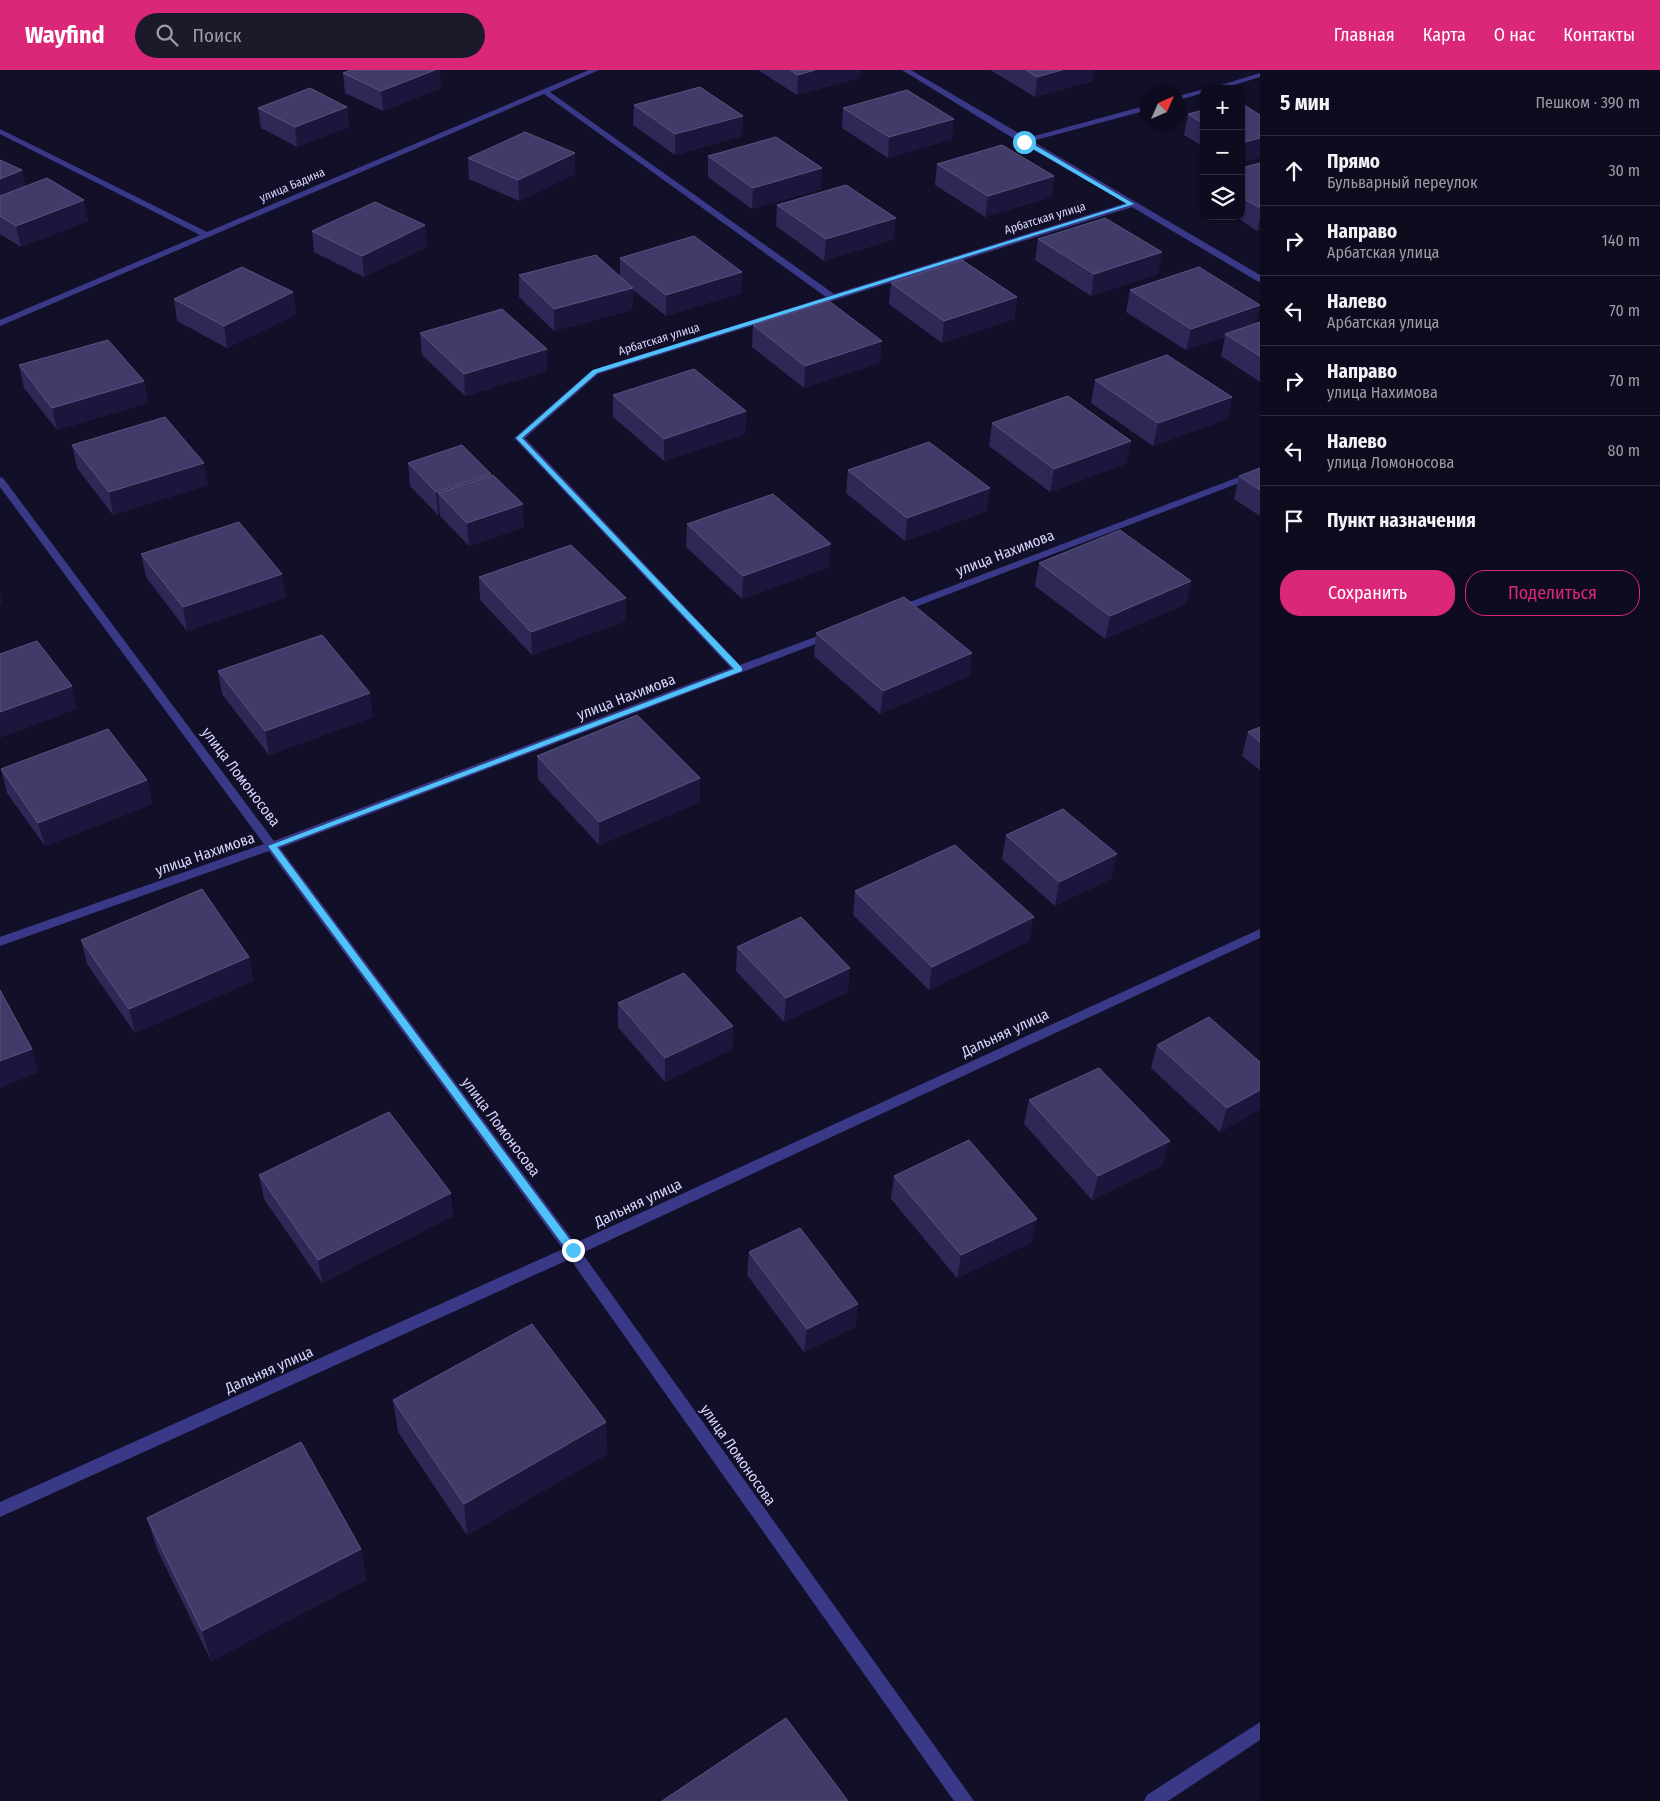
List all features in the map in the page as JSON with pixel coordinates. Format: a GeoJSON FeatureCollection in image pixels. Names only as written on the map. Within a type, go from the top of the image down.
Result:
{"type":"FeatureCollection","features":[{"type":"Feature","properties":{"kind":"street","name":"улица Бадина"},"geometry":{"type":"LineString","coordinates":[[0,323],[594,70]]}},
{"type":"Feature","properties":{"kind":"street"},"geometry":{"type":"LineString","coordinates":[[906,70],[1024,142],[1260,279]]}},
{"type":"Feature","properties":{"kind":"street"},"geometry":{"type":"LineString","coordinates":[[1226,85],[1260,75]]}},
{"type":"Feature","properties":{"kind":"street"},"geometry":{"type":"LineString","coordinates":[[544,92],[832,298]]}},
{"type":"Feature","properties":{"kind":"street"},"geometry":{"type":"LineString","coordinates":[[1185,96],[1200,92]]}},
{"type":"Feature","properties":{"kind":"street"},"geometry":{"type":"LineString","coordinates":[[1024,142],[1140,109]]}},
{"type":"Feature","properties":{"kind":"street"},"geometry":{"type":"LineString","coordinates":[[0,131],[206,235]]}},
{"type":"Feature","properties":{"kind":"street","name":"Арбатская улица"},"geometry":{"type":"LineString","coordinates":[[739,670],[519,438],[595,372],[1132,204]]}},
{"type":"Feature","properties":{"kind":"street","name":"улица Нахимова"},"geometry":{"type":"LineString","coordinates":[[888,613],[1260,472]]}},
{"type":"Feature","properties":{"kind":"street","name":"улица Ломоносова"},"geometry":{"type":"LineString","coordinates":[[0,480],[573,1250],[965,1801]]}},
{"type":"Feature","properties":{"kind":"street","name":"улица Нахимова"},"geometry":{"type":"LineString","coordinates":[[0,942],[272,846],[842,631]]}},
{"type":"Feature","properties":{"kind":"street","name":"Дальняя улица"},"geometry":{"type":"LineString","coordinates":[[0,1510],[573,1250],[1260,933]]}},
{"type":"Feature","properties":{"kind":"street"},"geometry":{"type":"LineString","coordinates":[[1153,1801],[1260,1730]]}},
{"type":"Feature","properties":{"kind":"building"},"geometry":{"type":"Polygon","coordinates":[[[351,70],[435,70],[381,91],[343,73],[351,70]]]}},
{"type":"Feature","properties":{"kind":"building"},"geometry":{"type":"Polygon","coordinates":[[[790,70],[815,70],[798,75],[790,70]]]}},
{"type":"Feature","properties":{"kind":"building"},"geometry":{"type":"Polygon","coordinates":[[[1026,70],[1062,70],[1037,77],[1026,70]]]}},
{"type":"Feature","properties":{"kind":"building"},"geometry":{"type":"Polygon","coordinates":[[[700,87],[743,116],[675,134],[634,105],[700,87]]]}},
{"type":"Feature","properties":{"kind":"building"},"geometry":{"type":"Polygon","coordinates":[[[310,88],[347,107],[295,127],[258,108],[310,88]]]}},
{"type":"Feature","properties":{"kind":"building"},"geometry":{"type":"Polygon","coordinates":[[[907,90],[954,119],[889,137],[843,108],[907,90]]]}},
{"type":"Feature","properties":{"kind":"building"},"geometry":{"type":"Polygon","coordinates":[[[1245,106],[1260,115],[1260,138],[1245,142],[1245,106]]]}},
{"type":"Feature","properties":{"kind":"building"},"geometry":{"type":"Polygon","coordinates":[[[1200,111],[1200,122],[1188,114],[1200,111]]]}},
{"type":"Feature","properties":{"kind":"building"},"geometry":{"type":"Polygon","coordinates":[[[525,132],[575,153],[518,180],[468,158],[525,132]]]}},
{"type":"Feature","properties":{"kind":"building"},"geometry":{"type":"Polygon","coordinates":[[[776,137],[822,168],[753,188],[708,156],[776,137]]]}},
{"type":"Feature","properties":{"kind":"building"},"geometry":{"type":"Polygon","coordinates":[[[1002,145],[1054,176],[988,196],[937,164],[1002,145]]]}},
{"type":"Feature","properties":{"kind":"building"},"geometry":{"type":"Polygon","coordinates":[[[0,160],[22,170],[0,179],[0,160]]]}},
{"type":"Feature","properties":{"kind":"building"},"geometry":{"type":"Polygon","coordinates":[[[1260,163],[1260,208],[1245,199],[1245,167],[1260,163]]]}},
{"type":"Feature","properties":{"kind":"building"},"geometry":{"type":"Polygon","coordinates":[[[47,178],[84,200],[16,226],[0,216],[0,196],[47,178]]]}},
{"type":"Feature","properties":{"kind":"building"},"geometry":{"type":"Polygon","coordinates":[[[846,185],[896,218],[826,239],[777,205],[846,185]]]}},
{"type":"Feature","properties":{"kind":"building"},"geometry":{"type":"Polygon","coordinates":[[[375,202],[425,225],[362,256],[312,231],[375,202]]]}},
{"type":"Feature","properties":{"kind":"building"},"geometry":{"type":"Polygon","coordinates":[[[1105,218],[1162,252],[1094,274],[1038,239],[1105,218]]]}},
{"type":"Feature","properties":{"kind":"building"},"geometry":{"type":"Polygon","coordinates":[[[694,236],[742,272],[666,295],[620,258],[694,236]]]}},
{"type":"Feature","properties":{"kind":"building"},"geometry":{"type":"Polygon","coordinates":[[[596,255],[633,288],[554,309],[519,275],[596,255]]]}},
{"type":"Feature","properties":{"kind":"building"},"geometry":{"type":"Polygon","coordinates":[[[962,260],[1017,297],[944,321],[891,283],[962,260]]]}},
{"type":"Feature","properties":{"kind":"building"},"geometry":{"type":"Polygon","coordinates":[[[242,267],[293,292],[224,326],[174,299],[242,267]]]}},
{"type":"Feature","properties":{"kind":"building"},"geometry":{"type":"Polygon","coordinates":[[[1199,267],[1260,305],[1191,329],[1130,290],[1199,267]]]}},
{"type":"Feature","properties":{"kind":"building"},"geometry":{"type":"Polygon","coordinates":[[[829,301],[882,341],[805,366],[753,325],[829,301]]]}},
{"type":"Feature","properties":{"kind":"building"},"geometry":{"type":"Polygon","coordinates":[[[502,309],[547,349],[464,374],[420,333],[502,309]]]}},
{"type":"Feature","properties":{"kind":"building"},"geometry":{"type":"Polygon","coordinates":[[[1260,322],[1260,356],[1225,334],[1260,322]]]}},
{"type":"Feature","properties":{"kind":"building"},"geometry":{"type":"Polygon","coordinates":[[[108,340],[144,381],[52,408],[19,365],[108,340]]]}},
{"type":"Feature","properties":{"kind":"building"},"geometry":{"type":"Polygon","coordinates":[[[1167,355],[1232,397],[1158,423],[1095,380],[1167,355]]]}},
{"type":"Feature","properties":{"kind":"building"},"geometry":{"type":"Polygon","coordinates":[[[694,369],[746,411],[664,439],[613,395],[694,369]]]}},
{"type":"Feature","properties":{"kind":"building"},"geometry":{"type":"Polygon","coordinates":[[[1068,396],[1131,441],[1054,469],[992,423],[1068,396]]]}},
{"type":"Feature","properties":{"kind":"building"},"geometry":{"type":"Polygon","coordinates":[[[165,417],[204,463],[109,492],[72,445],[165,417]]]}},
{"type":"Feature","properties":{"kind":"building"},"geometry":{"type":"Polygon","coordinates":[[[929,442],[990,488],[907,518],[848,470],[929,442]]]}},
{"type":"Feature","properties":{"kind":"building"},"geometry":{"type":"Polygon","coordinates":[[[462,445],[491,474],[436,492],[408,463],[462,445]]]}},
{"type":"Feature","properties":{"kind":"building"},"geometry":{"type":"Polygon","coordinates":[[[1260,468],[1260,490],[1239,476],[1260,468]]]}},
{"type":"Feature","properties":{"kind":"building"},"geometry":{"type":"Polygon","coordinates":[[[493,475],[523,504],[467,523],[438,493],[493,475]]]}},
{"type":"Feature","properties":{"kind":"building"},"geometry":{"type":"Polygon","coordinates":[[[773,494],[831,544],[743,576],[687,524],[773,494]]]}},
{"type":"Feature","properties":{"kind":"building"},"geometry":{"type":"Polygon","coordinates":[[[239,522],[282,574],[183,607],[141,554],[239,522]]]}},
{"type":"Feature","properties":{"kind":"building"},"geometry":{"type":"Polygon","coordinates":[[[1120,530],[1191,581],[1110,616],[1039,563],[1120,530]]]}},
{"type":"Feature","properties":{"kind":"building"},"geometry":{"type":"Polygon","coordinates":[[[571,545],[626,598],[531,632],[479,577],[571,545]]]}},
{"type":"Feature","properties":{"kind":"building"},"geometry":{"type":"Polygon","coordinates":[[[904,597],[972,653],[883,691],[816,633],[904,597]]]}},
{"type":"Feature","properties":{"kind":"building"},"geometry":{"type":"Polygon","coordinates":[[[322,635],[370,693],[265,731],[218,671],[322,635]]]}},
{"type":"Feature","properties":{"kind":"building"},"geometry":{"type":"Polygon","coordinates":[[[37,641],[72,686],[0,712],[0,654],[37,641]]]}},
{"type":"Feature","properties":{"kind":"building"},"geometry":{"type":"Polygon","coordinates":[[[637,715],[700,778],[599,822],[537,756],[637,715]]]}},
{"type":"Feature","properties":{"kind":"building"},"geometry":{"type":"Polygon","coordinates":[[[1260,727],[1260,742],[1248,732],[1260,727]]]}},
{"type":"Feature","properties":{"kind":"building"},"geometry":{"type":"Polygon","coordinates":[[[108,729],[147,780],[38,823],[1,769],[108,729]]]}},
{"type":"Feature","properties":{"kind":"building"},"geometry":{"type":"Polygon","coordinates":[[[1063,809],[1117,854],[1059,882],[1006,835],[1063,809]]]}},
{"type":"Feature","properties":{"kind":"building"},"geometry":{"type":"Polygon","coordinates":[[[955,845],[1034,917],[932,967],[855,891],[955,845]]]}},
{"type":"Feature","properties":{"kind":"building"},"geometry":{"type":"Polygon","coordinates":[[[202,889],[249,957],[129,1009],[81,940],[202,889]]]}},
{"type":"Feature","properties":{"kind":"building"},"geometry":{"type":"Polygon","coordinates":[[[801,917],[850,968],[786,998],[737,947],[801,917]]]}},
{"type":"Feature","properties":{"kind":"building"},"geometry":{"type":"Polygon","coordinates":[[[684,973],[733,1026],[665,1058],[618,1003],[684,973]]]}},
{"type":"Feature","properties":{"kind":"building"},"geometry":{"type":"Polygon","coordinates":[[[0,990],[32,1049],[0,1061],[0,990]]]}},
{"type":"Feature","properties":{"kind":"building"},"geometry":{"type":"Polygon","coordinates":[[[1209,1017],[1260,1062],[1260,1090],[1227,1108],[1157,1045],[1209,1017]]]}},
{"type":"Feature","properties":{"kind":"building"},"geometry":{"type":"Polygon","coordinates":[[[1099,1068],[1170,1141],[1098,1176],[1029,1100],[1099,1068]]]}},
{"type":"Feature","properties":{"kind":"building"},"geometry":{"type":"Polygon","coordinates":[[[389,1112],[451,1193],[318,1260],[259,1175],[389,1112]]]}},
{"type":"Feature","properties":{"kind":"building"},"geometry":{"type":"Polygon","coordinates":[[[969,1140],[1037,1219],[961,1255],[894,1176],[969,1140]]]}},
{"type":"Feature","properties":{"kind":"building"},"geometry":{"type":"Polygon","coordinates":[[[800,1228],[858,1304],[807,1329],[749,1252],[800,1228]]]}},
{"type":"Feature","properties":{"kind":"building"},"geometry":{"type":"Polygon","coordinates":[[[532,1324],[606,1422],[464,1504],[393,1400],[532,1324]]]}},
{"type":"Feature","properties":{"kind":"building"},"geometry":{"type":"Polygon","coordinates":[[[301,1442],[361,1549],[202,1631],[147,1518],[301,1442]]]}},
{"type":"Feature","properties":{"kind":"building"},"geometry":{"type":"Polygon","coordinates":[[[786,1718],[848,1801],[662,1801],[786,1718]]]}},
{"type":"Feature","properties":{"kind":"route"},"geometry":{"type":"LineString","coordinates":[[573,1250],[272,846],[739,670],[519,438],[595,372],[1132,204],[1024,142]]}}]}
